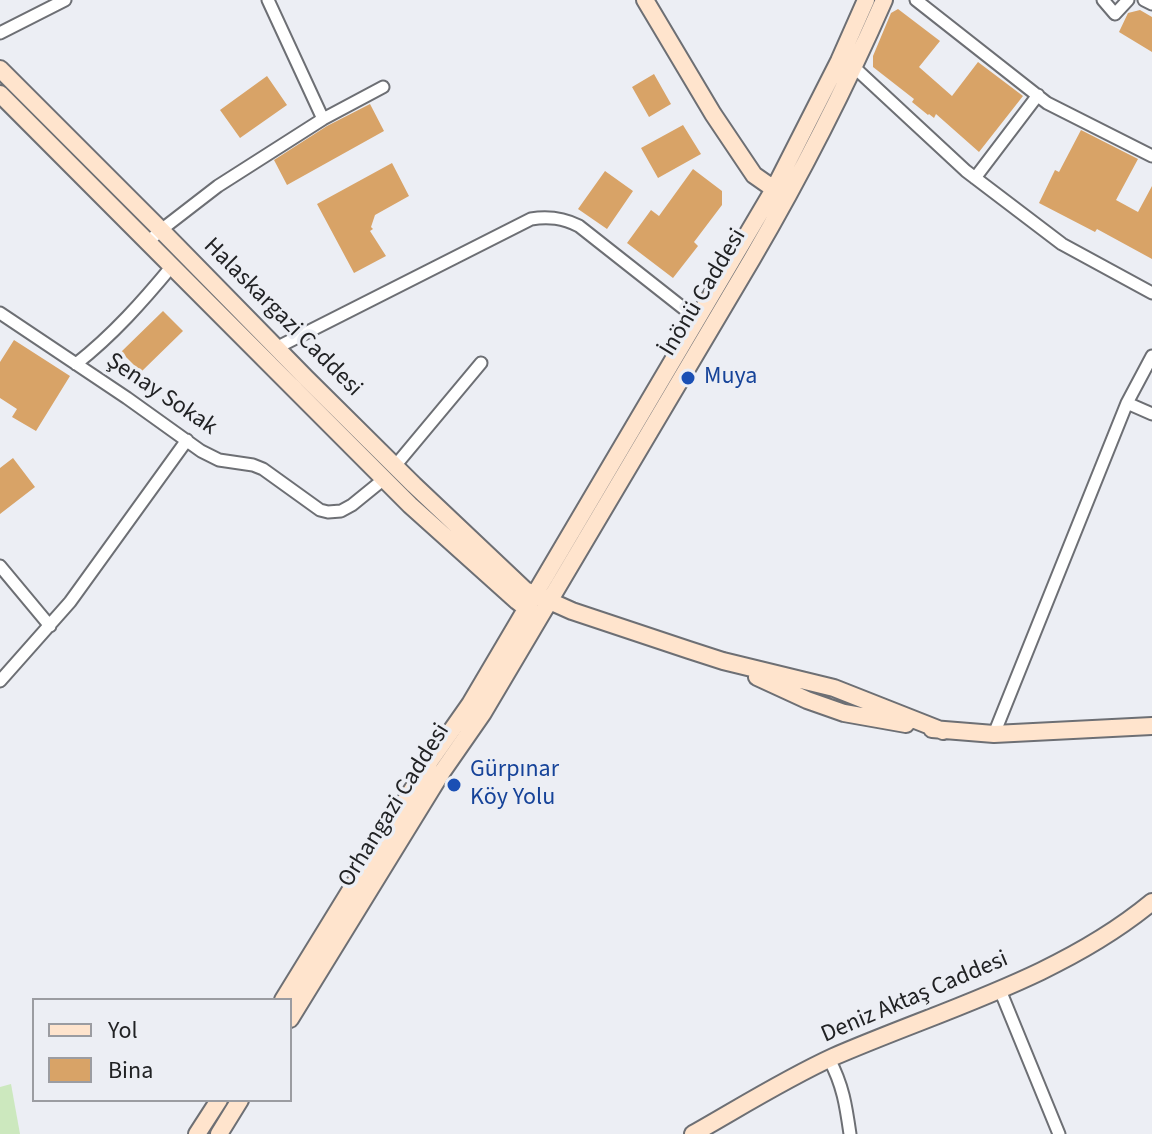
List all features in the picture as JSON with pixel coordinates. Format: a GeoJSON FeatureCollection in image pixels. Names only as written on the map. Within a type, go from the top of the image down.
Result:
{"type":"FeatureCollection","features":[{"type":"Feature","properties":{"kind":"main road"},"geometry":{"type":"LineString","coordinates":[[645,0],[745,163],[754,175],[774,189]]}},
{"type":"Feature","properties":{"kind":"main road"},"geometry":{"type":"LineString","coordinates":[[847,64],[866,0]]}},
{"type":"Feature","properties":{"kind":"main road"},"geometry":{"type":"LineString","coordinates":[[745,254],[774,189],[807,144],[847,64],[884,0]]}},
{"type":"Feature","properties":{"kind":"main road","name":"Halaskargazi Caddesi"},"geometry":{"type":"LineString","coordinates":[[0,69],[155,236],[276,348],[390,473]]}},
{"type":"Feature","properties":{"kind":"main road"},"geometry":{"type":"LineString","coordinates":[[0,94],[155,236],[172,266],[260,355],[390,473],[410,505],[537,606],[723,661],[834,688],[943,731],[994,734],[1152,726]]}},
{"type":"Feature","properties":{"kind":"main road","name":"İnönü Caddesi"},"geometry":{"type":"LineString","coordinates":[[745,254],[807,144]]}},
{"type":"Feature","properties":{"kind":"main road","name":"Orhangazi Caddesi"},"geometry":{"type":"LineString","coordinates":[[292,1015],[374,869],[436,767],[476,709],[745,254]]}},
{"type":"Feature","properties":{"kind":"main road"},"geometry":{"type":"LineString","coordinates":[[260,355],[276,348]]}},
{"type":"Feature","properties":{"kind":"main road","name":"Orhangazi Caddesi"},"geometry":{"type":"LineString","coordinates":[[284,998],[374,869]]}},
{"type":"Feature","properties":{"kind":"main road","name":"Deniz Aktaş Caddesi"},"geometry":{"type":"LineString","coordinates":[[693,1134],[829,1059],[1000,990],[1094,944],[1152,902]]}},
{"type":"Feature","properties":{"kind":"main road"},"geometry":{"type":"LineString","coordinates":[[197,1134],[218,1102]]}},
{"type":"Feature","properties":{"kind":"main road"},"geometry":{"type":"LineString","coordinates":[[219,1134],[239,1102]]}},
{"type":"Feature","properties":{"kind":"street"},"geometry":{"type":"LineString","coordinates":[[0,33],[65,0]]}},
{"type":"Feature","properties":{"kind":"street"},"geometry":{"type":"LineString","coordinates":[[268,0],[323,119]]}},
{"type":"Feature","properties":{"kind":"street"},"geometry":{"type":"LineString","coordinates":[[916,0],[1047,103],[1152,156]]}},
{"type":"Feature","properties":{"kind":"street"},"geometry":{"type":"LineString","coordinates":[[1103,0],[1115,14],[1128,0]]}},
{"type":"Feature","properties":{"kind":"street"},"geometry":{"type":"LineString","coordinates":[[1144,0],[1152,4]]}},
{"type":"Feature","properties":{"kind":"street"},"geometry":{"type":"LineString","coordinates":[[847,64],[975,178],[1062,244],[1152,293]]}},
{"type":"Feature","properties":{"kind":"street"},"geometry":{"type":"LineString","coordinates":[[155,236],[218,186],[323,119],[383,87]]}},
{"type":"Feature","properties":{"kind":"street"},"geometry":{"type":"LineString","coordinates":[[975,178],[1038,95]]}},
{"type":"Feature","properties":{"kind":"street"},"geometry":{"type":"LineString","coordinates":[[276,348],[531,219],[542,217],[561,218],[579,226],[704,324]]}},
{"type":"Feature","properties":{"kind":"street"},"geometry":{"type":"LineString","coordinates":[[76,364],[98,347],[172,266]]}},
{"type":"Feature","properties":{"kind":"street","name":"Şenay Sokak"},"geometry":{"type":"LineString","coordinates":[[0,313],[201,451],[219,460],[263,469],[320,510],[328,512],[341,511],[352,505],[390,473],[481,363]]}},
{"type":"Feature","properties":{"kind":"street"},"geometry":{"type":"LineString","coordinates":[[994,734],[1127,403],[1152,356]]}},
{"type":"Feature","properties":{"kind":"street"},"geometry":{"type":"LineString","coordinates":[[1127,403],[1152,414]]}},
{"type":"Feature","properties":{"kind":"street"},"geometry":{"type":"LineString","coordinates":[[0,681],[70,602],[187,440]]}},
{"type":"Feature","properties":{"kind":"street"},"geometry":{"type":"LineString","coordinates":[[0,566],[50,626]]}},
{"type":"Feature","properties":{"kind":"street"},"geometry":{"type":"LineString","coordinates":[[1000,990],[1059,1134]]}},
{"type":"Feature","properties":{"kind":"street"},"geometry":{"type":"LineString","coordinates":[[829,1059],[844,1093],[850,1134]]}},
{"type":"Feature","properties":{"kind":"green space"},"geometry":{"type":"Polygon","coordinates":[[[11,1084],[20,1134],[0,1134],[0,1087],[11,1084]]]}},
{"type":"Feature","properties":{"kind":"building"},"geometry":{"type":"Polygon","coordinates":[[[898,9],[940,41],[919,67],[952,96],[978,62],[1023,96],[979,152],[936,114],[934,118],[928,115],[912,102],[914,99],[873,67],[873,56],[891,13],[898,9]]]}},
{"type":"Feature","properties":{"kind":"building"},"geometry":{"type":"Polygon","coordinates":[[[1140,10],[1152,17],[1152,52],[1119,32],[1128,13],[1140,10]]]}},
{"type":"Feature","properties":{"kind":"building"},"geometry":{"type":"Polygon","coordinates":[[[654,74],[671,104],[649,117],[632,87],[654,74]]]}},
{"type":"Feature","properties":{"kind":"building"},"geometry":{"type":"Polygon","coordinates":[[[267,76],[287,105],[240,138],[220,110],[267,76]]]}},
{"type":"Feature","properties":{"kind":"building"},"geometry":{"type":"Polygon","coordinates":[[[370,104],[384,131],[287,185],[274,160],[327,126],[370,104]]]}},
{"type":"Feature","properties":{"kind":"building"},"geometry":{"type":"Polygon","coordinates":[[[683,125],[701,154],[658,178],[641,148],[683,125]]]}},
{"type":"Feature","properties":{"kind":"building"},"geometry":{"type":"Polygon","coordinates":[[[1081,130],[1138,159],[1116,200],[1138,212],[1152,186],[1152,259],[1097,229],[1095,232],[1039,203],[1055,170],[1059,172],[1081,130]]]}},
{"type":"Feature","properties":{"kind":"building"},"geometry":{"type":"Polygon","coordinates":[[[392,163],[409,196],[375,215],[370,231],[386,256],[354,273],[317,204],[392,163]]]}},
{"type":"Feature","properties":{"kind":"building"},"geometry":{"type":"Polygon","coordinates":[[[693,169],[722,191],[722,205],[694,242],[698,246],[673,278],[627,243],[651,210],[659,216],[693,169]]]}},
{"type":"Feature","properties":{"kind":"building"},"geometry":{"type":"Polygon","coordinates":[[[605,171],[633,191],[607,229],[578,209],[605,171]]]}},
{"type":"Feature","properties":{"kind":"building"},"geometry":{"type":"Polygon","coordinates":[[[163,311],[183,331],[141,372],[121,352],[163,311]]]}},
{"type":"Feature","properties":{"kind":"building"},"geometry":{"type":"Polygon","coordinates":[[[14,340],[70,376],[36,431],[12,417],[17,409],[0,398],[0,362],[14,340]]]}},
{"type":"Feature","properties":{"kind":"building"},"geometry":{"type":"Polygon","coordinates":[[[13,458],[35,487],[0,514],[0,468],[13,458]]]}},
{"type":"Feature","properties":{"kind":"place","name":"Muya"},"geometry":{"type":"Point","coordinates":[688,378]}},
{"type":"Feature","properties":{"kind":"place","name":"Gürpınar Köy Yolu"},"geometry":{"type":"Point","coordinates":[454,785]}}]}
